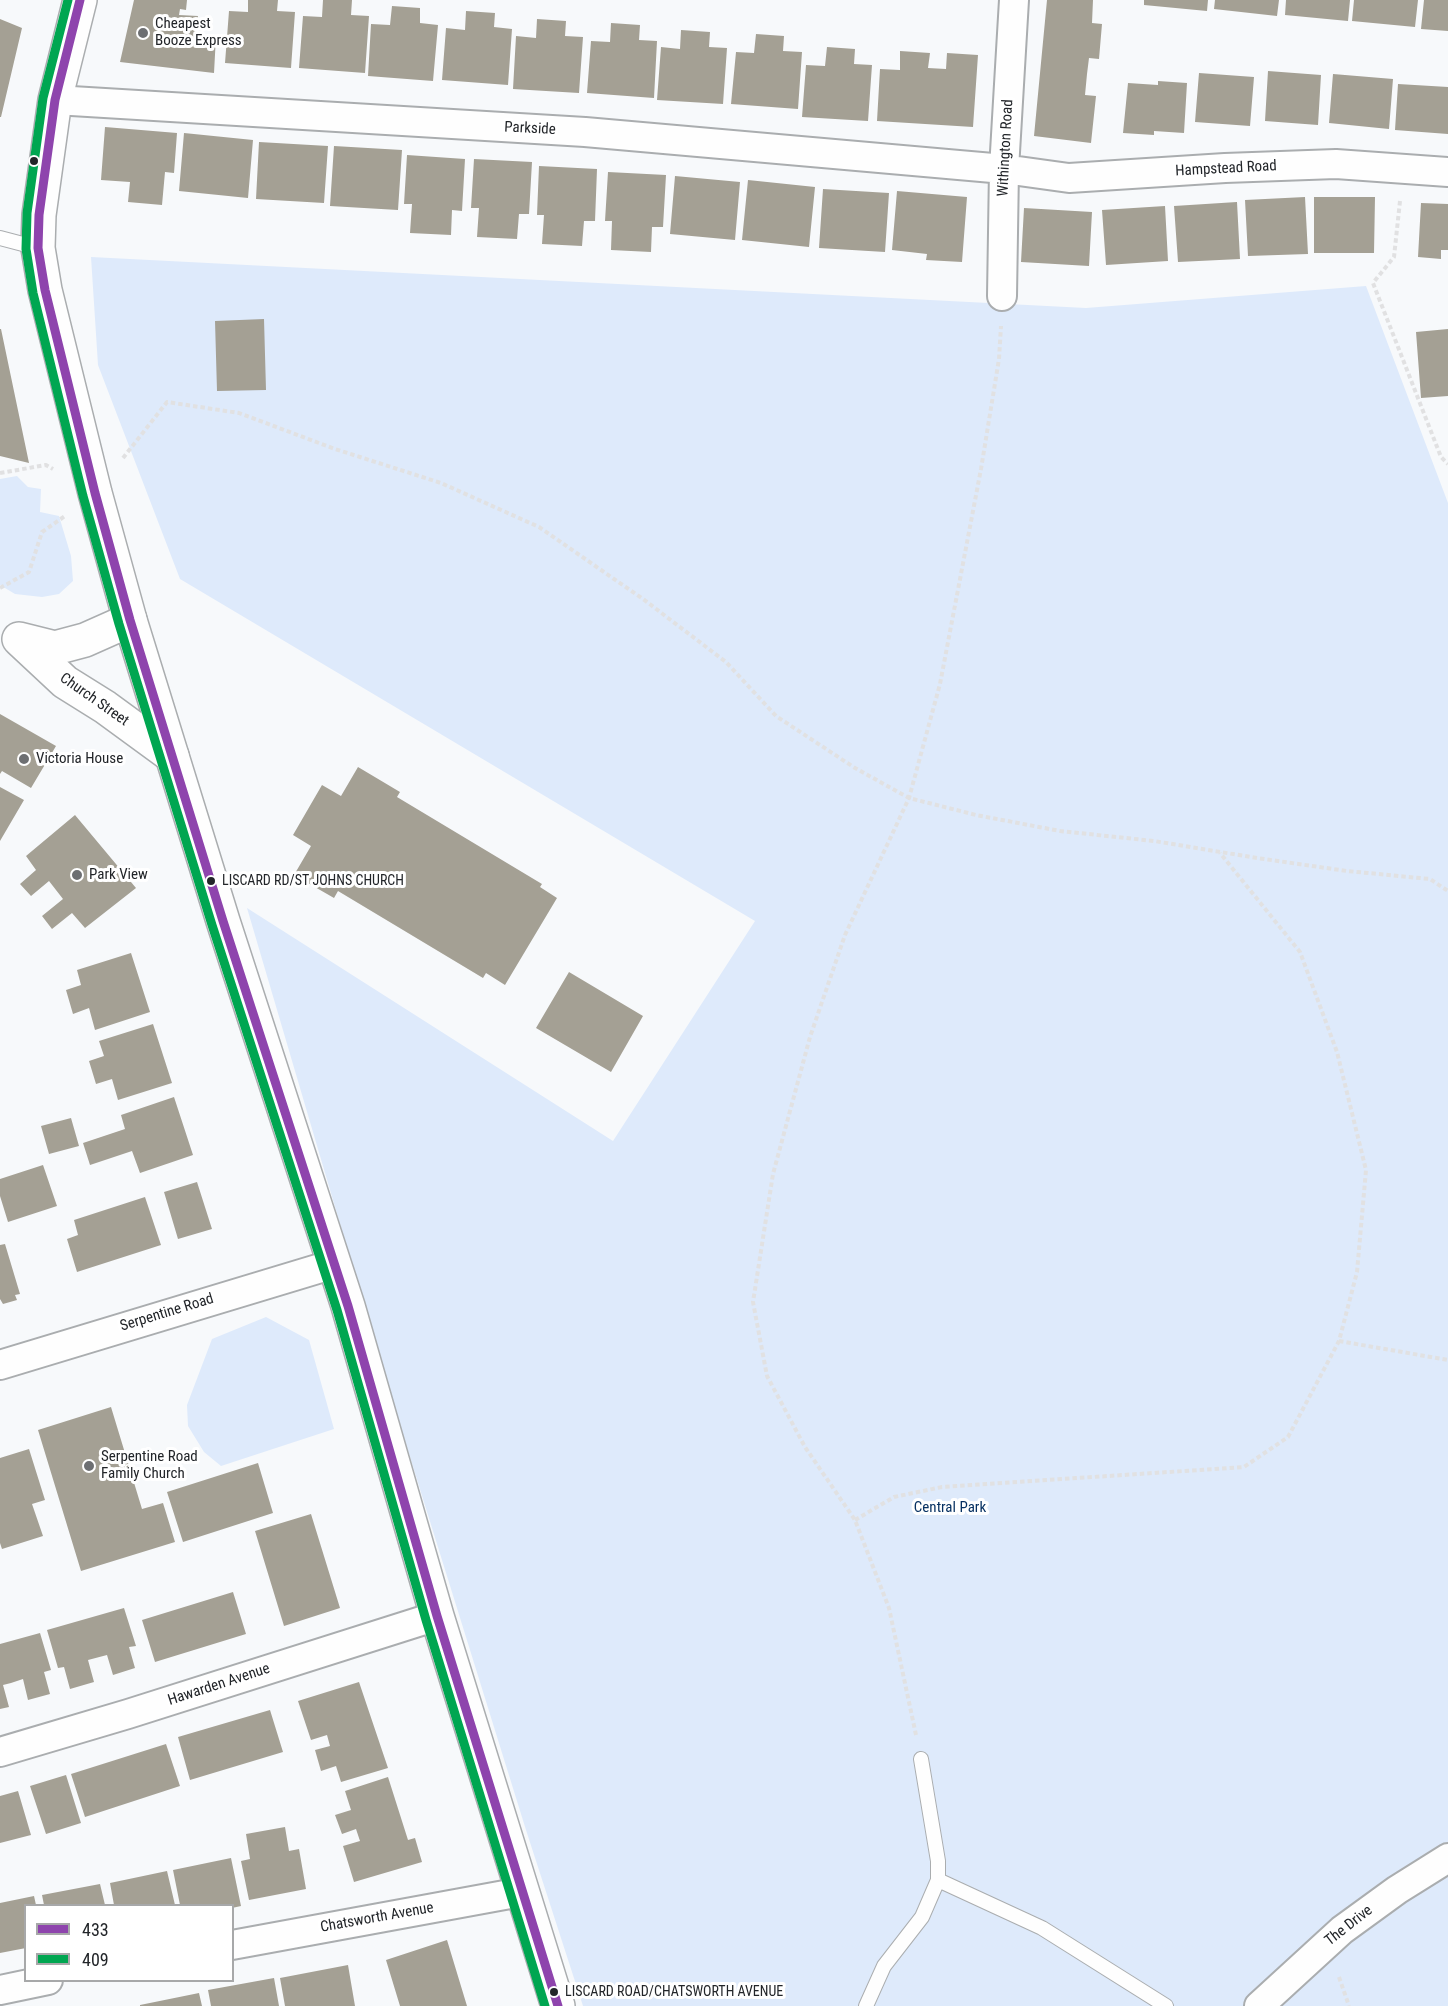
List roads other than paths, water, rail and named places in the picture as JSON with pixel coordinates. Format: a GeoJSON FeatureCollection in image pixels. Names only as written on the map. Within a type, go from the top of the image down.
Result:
{"type":"FeatureCollection","features":[{"type":"Feature","properties":{"kind":"main road"},"geometry":{"type":"LineString","coordinates":[[80,0],[55,100],[39,214],[38,248],[45,290],[95,493],[130,620],[223,921],[334,1264],[437,1616],[558,2006]]}},
{"type":"Feature","properties":{"kind":"main road","name":"Church Street"},"geometry":{"type":"LineString","coordinates":[[10,635],[55,648],[85,640],[130,620]]}},
{"type":"Feature","properties":{"kind":"main road","name":"Church Street"},"geometry":{"type":"LineString","coordinates":[[10,635],[65,682],[105,707],[172,756]]}},
{"type":"Feature","properties":{"kind":"street","name":"Withington Road"},"geometry":{"type":"LineString","coordinates":[[1002,297],[1004,170],[1014,0]]}},
{"type":"Feature","properties":{"kind":"street","name":"Parkside"},"geometry":{"type":"LineString","coordinates":[[55,100],[585,132],[1004,170]]}},
{"type":"Feature","properties":{"kind":"street","name":"Hampstead Road"},"geometry":{"type":"LineString","coordinates":[[1004,170],[1069,178],[1225,168],[1336,164],[1448,172]]}},
{"type":"Feature","properties":{"kind":"street","name":"Serpentine Road"},"geometry":{"type":"LineString","coordinates":[[0,1365],[334,1264]]}},
{"type":"Feature","properties":{"kind":"street","name":"Hawarden Avenue"},"geometry":{"type":"LineString","coordinates":[[0,1752],[437,1616]]}},
{"type":"Feature","properties":{"kind":"street","name":"The Drive"},"geometry":{"type":"LineString","coordinates":[[1259,2006],[1342,1930],[1397,1890],[1448,1858]]}},
{"type":"Feature","properties":{"kind":"street","name":"Chatsworth Avenue"},"geometry":{"type":"LineString","coordinates":[[234,1945],[521,1892]]}},
{"type":"Feature","properties":{"kind":"street"},"geometry":{"type":"LineString","coordinates":[[0,1990],[38,1982]]}},
{"type":"Feature","properties":{"kind":"lane"},"geometry":{"type":"LineString","coordinates":[[0,238],[38,248]]}},
{"type":"Feature","properties":{"kind":"lane"},"geometry":{"type":"LineString","coordinates":[[866,2006],[884,1966],[922,1917],[938,1880],[938,1862],[921,1759]]}},
{"type":"Feature","properties":{"kind":"lane"},"geometry":{"type":"LineString","coordinates":[[938,1880],[1042,1928],[1166,2006]]}},
{"type":"Feature","properties":{"kind":"place","name":"Cheapest Booze Express"},"geometry":{"type":"Point","coordinates":[143,33]}},
{"type":"Feature","properties":{"kind":"place","name":"Victoria House"},"geometry":{"type":"Point","coordinates":[24,759]}},
{"type":"Feature","properties":{"kind":"place","name":"Park View"},"geometry":{"type":"Point","coordinates":[77,875]}},
{"type":"Feature","properties":{"kind":"place","name":"LISCARD RD/ST JOHNS CHURCH"},"geometry":{"type":"Point","coordinates":[211,881]}},
{"type":"Feature","properties":{"kind":"place","name":"Serpentine Road Family Church"},"geometry":{"type":"Point","coordinates":[89,1466]}},
{"type":"Feature","properties":{"kind":"place","name":"LISCARD ROAD/CHATSWORTH AVENUE"},"geometry":{"type":"Point","coordinates":[554,1992]}},
{"type":"Feature","properties":{"kind":"park label","name":"Central Park"},"geometry":{"type":"Point","coordinates":[950,1508]}}]}
